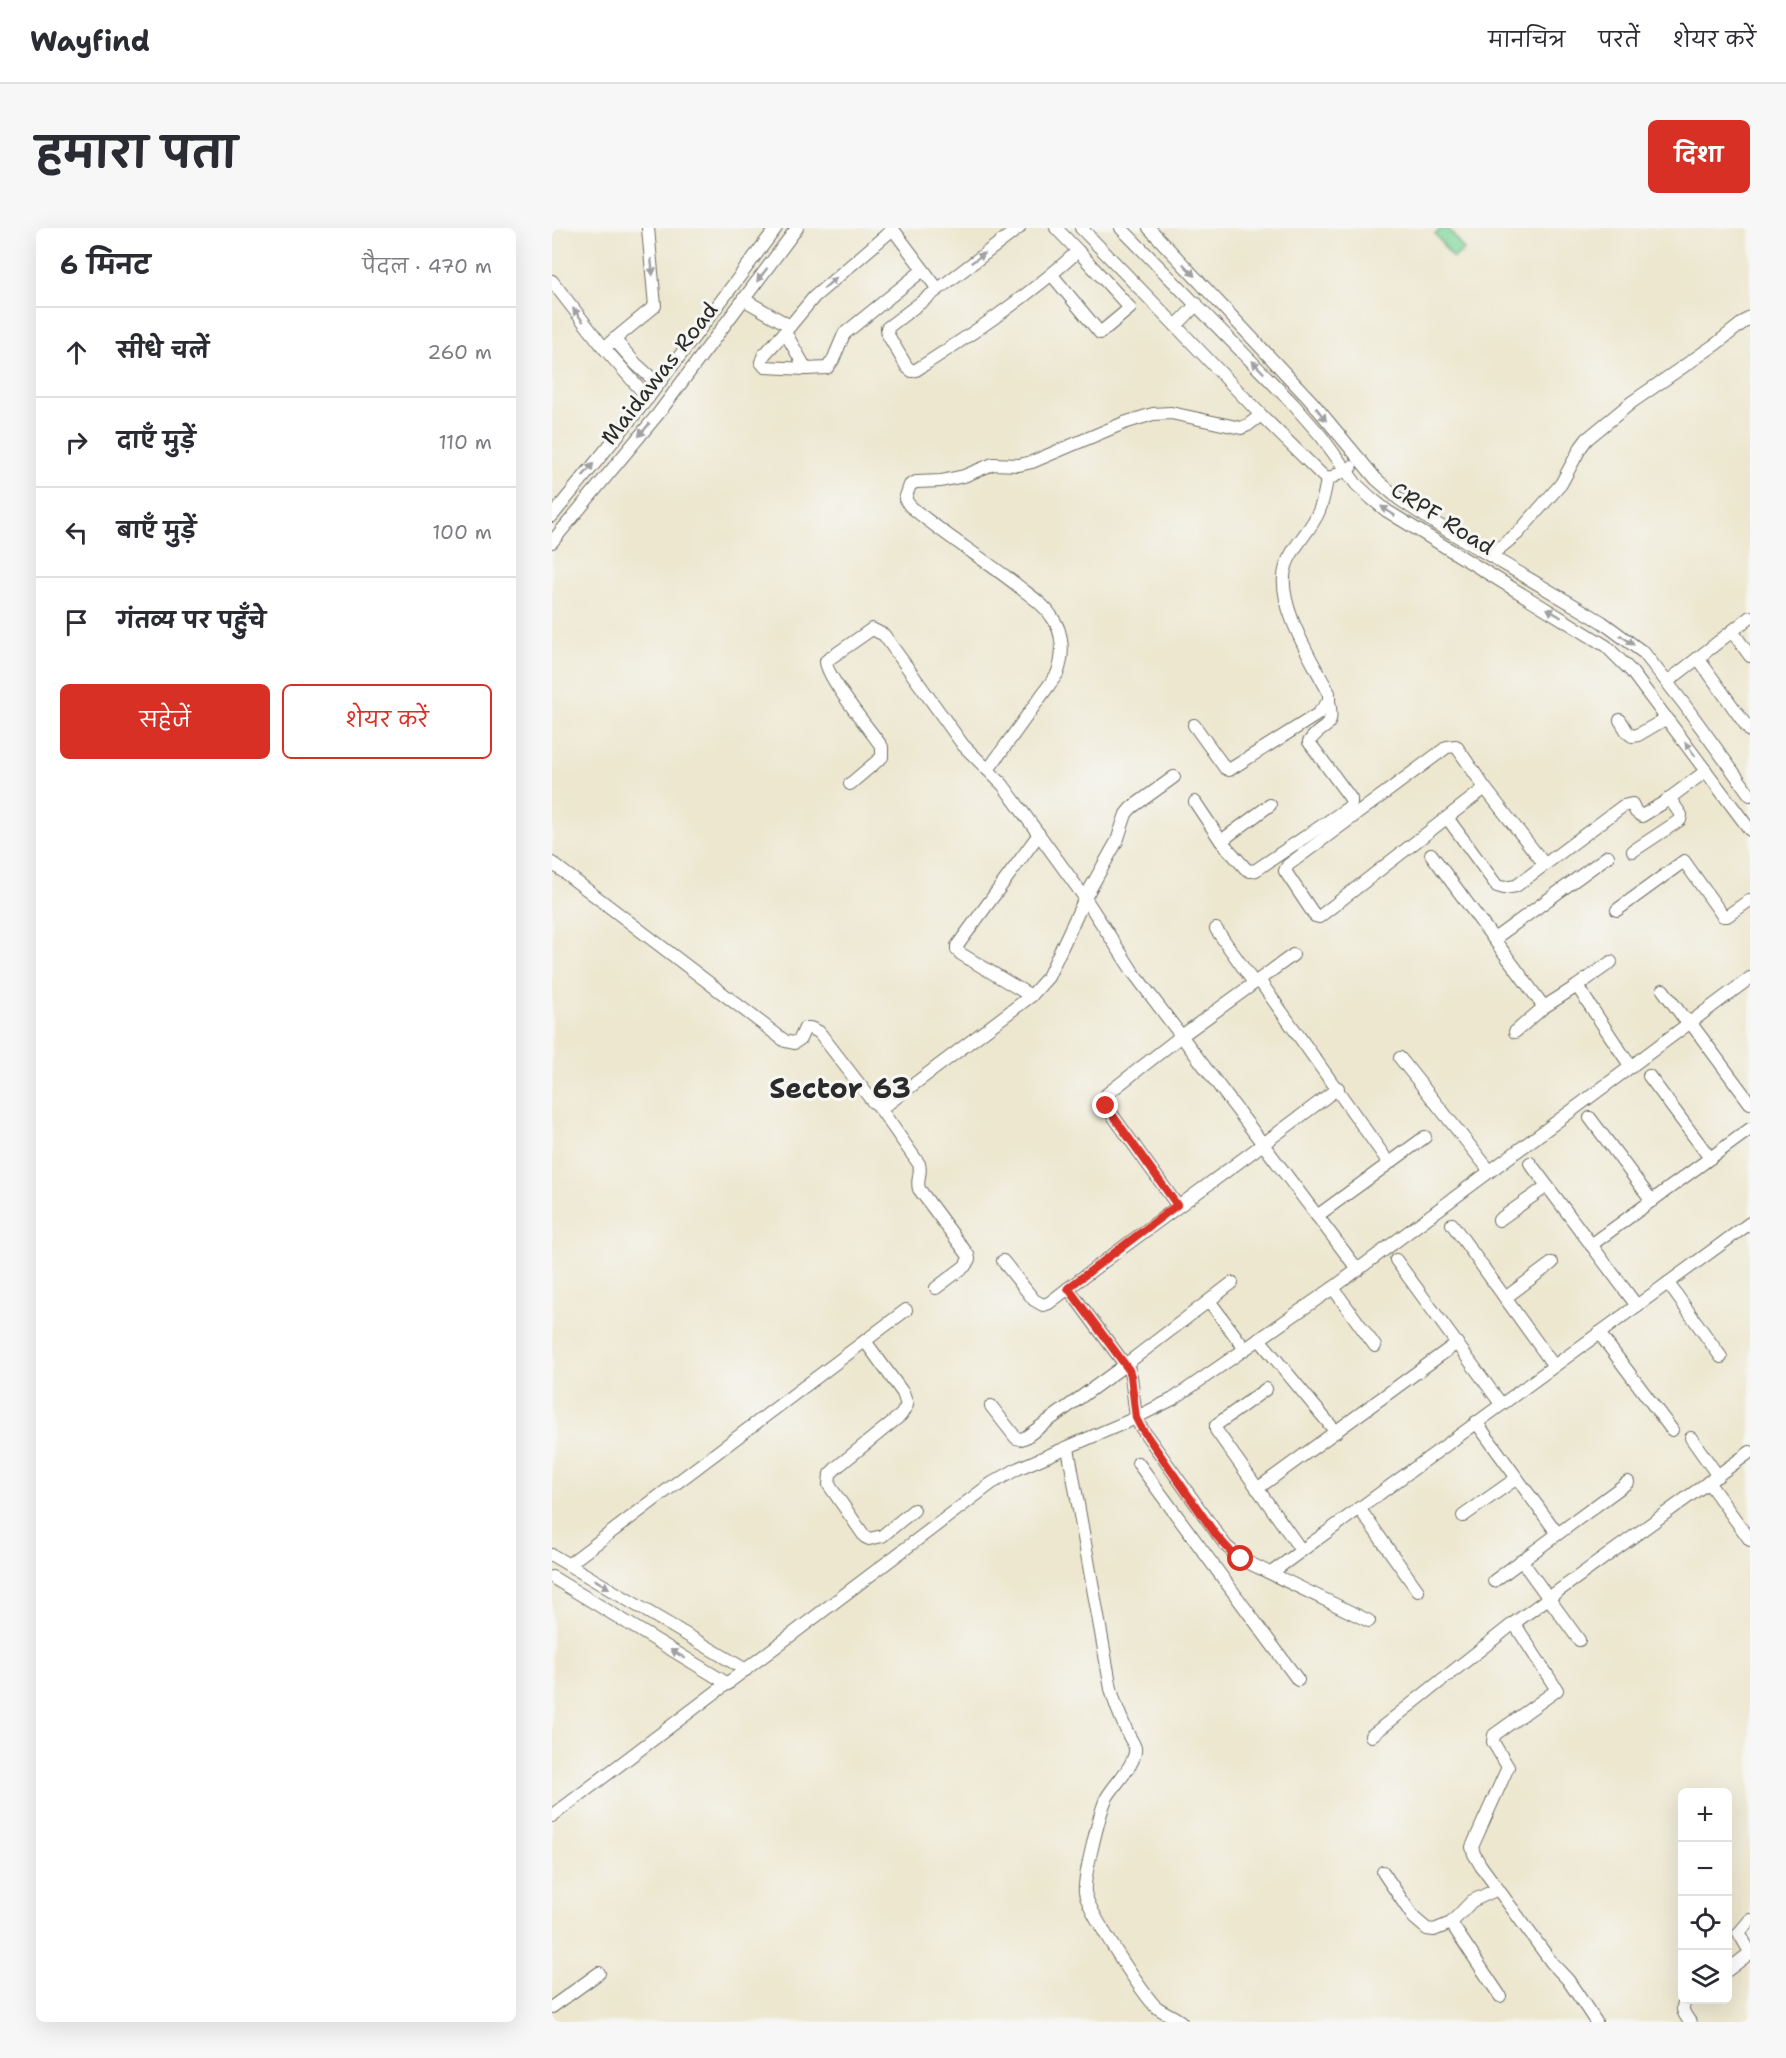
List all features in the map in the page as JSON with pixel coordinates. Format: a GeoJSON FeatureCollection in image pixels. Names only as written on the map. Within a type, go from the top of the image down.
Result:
{"type":"FeatureCollection","features":[{"type":"Feature","properties":{"kind":"street"},"geometry":{"type":"LineString","coordinates":[[603,348],[656,306],[648,228]]}},
{"type":"Feature","properties":{"kind":"street","name":"Maidawas Road"},"geometry":{"type":"LineString","coordinates":[[552,516],[648,398],[776,228]]}},
{"type":"Feature","properties":{"kind":"street","name":"Maidawas Road"},"geometry":{"type":"LineString","coordinates":[[552,542],[658,414],[797,228]]}},
{"type":"Feature","properties":{"kind":"street"},"geometry":{"type":"LineString","coordinates":[[1019,228],[887,327],[888,335],[907,367],[912,371],[941,354],[1052,275],[1078,251]]}},
{"type":"Feature","properties":{"kind":"street"},"geometry":{"type":"LineString","coordinates":[[1056,228],[1130,308]]}},
{"type":"Feature","properties":{"kind":"street"},"geometry":{"type":"LineString","coordinates":[[1081,228],[1261,415],[1327,480]]}},
{"type":"Feature","properties":{"kind":"street","name":"CRPF Road"},"geometry":{"type":"LineString","coordinates":[[1121,228],[1293,404],[1321,436],[1344,469],[1371,498],[1387,511],[1606,646],[1631,671],[1750,830]]}},
{"type":"Feature","properties":{"kind":"street"},"geometry":{"type":"LineString","coordinates":[[1149,228],[1278,365],[1376,479],[1400,499],[1436,523],[1628,640],[1644,653],[1750,795]]}},
{"type":"Feature","properties":{"kind":"street"},"geometry":{"type":"LineString","coordinates":[[923,270],[844,334],[827,368],[765,367],[761,362],[764,355],[814,297],[892,229],[937,288]]}},
{"type":"Feature","properties":{"kind":"street"},"geometry":{"type":"LineString","coordinates":[[1052,275],[1100,333],[1146,294]]}},
{"type":"Feature","properties":{"kind":"street"},"geometry":{"type":"LineString","coordinates":[[552,281],[603,348],[648,398]]}},
{"type":"Feature","properties":{"kind":"street"},"geometry":{"type":"LineString","coordinates":[[743,299],[788,329],[806,369]]}},
{"type":"Feature","properties":{"kind":"street"},"geometry":{"type":"LineString","coordinates":[[1176,326],[1197,304]]}},
{"type":"Feature","properties":{"kind":"street"},"geometry":{"type":"LineString","coordinates":[[1491,555],[1518,533],[1561,484],[1587,439],[1632,402],[1750,317]]}},
{"type":"Feature","properties":{"kind":"street"},"geometry":{"type":"LineString","coordinates":[[614,339],[658,384]]}},
{"type":"Feature","properties":{"kind":"street"},"geometry":{"type":"LineString","coordinates":[[988,770],[1057,674],[1062,656],[1055,622],[1042,605],[1026,592],[910,506],[905,496],[910,486],[916,482],[941,481],[964,476],[993,464],[1019,465],[1032,462],[1124,423],[1153,414],[1171,414],[1241,428],[1248,426],[1261,415]]}},
{"type":"Feature","properties":{"kind":"street"},"geometry":{"type":"LineString","coordinates":[[1195,802],[1221,841],[1250,871],[1256,870],[1351,804],[1351,799],[1309,742],[1331,721],[1329,693],[1292,622],[1286,601],[1284,577],[1286,565],[1319,511],[1327,480],[1344,469],[1363,463]]}},
{"type":"Feature","properties":{"kind":"street"},"geometry":{"type":"LineString","coordinates":[[1667,682],[1750,617]]}},
{"type":"Feature","properties":{"kind":"street"},"geometry":{"type":"LineString","coordinates":[[850,784],[882,757],[882,747],[835,683],[826,666],[826,661],[872,629],[884,635],[963,745],[1004,785],[1180,1037],[1358,1270]]}},
{"type":"Feature","properties":{"kind":"street"},"geometry":{"type":"LineString","coordinates":[[1732,631],[1750,656]]}},
{"type":"Feature","properties":{"kind":"street"},"geometry":{"type":"LineString","coordinates":[[1698,658],[1750,731]]}},
{"type":"Feature","properties":{"kind":"street"},"geometry":{"type":"LineString","coordinates":[[1194,725],[1225,768],[1229,770],[1318,714],[1329,701]]}},
{"type":"Feature","properties":{"kind":"street"},"geometry":{"type":"LineString","coordinates":[[1620,720],[1628,734],[1632,736],[1638,735],[1667,718]]}},
{"type":"Feature","properties":{"kind":"street"},"geometry":{"type":"LineString","coordinates":[[1485,788],[1319,917],[1315,916],[1285,871],[1288,865],[1447,747],[1456,746],[1485,788],[1545,865]]}},
{"type":"Feature","properties":{"kind":"street"},"geometry":{"type":"LineString","coordinates":[[1451,822],[1497,886],[1504,888],[1516,886],[1623,806],[1632,804],[1636,812],[1642,816],[1670,799],[1706,771]]}},
{"type":"Feature","properties":{"kind":"street"},"geometry":{"type":"LineString","coordinates":[[877,1104],[885,1106],[890,1103],[1031,996],[1048,977],[1085,898],[1118,841],[1126,814],[1174,777]]}},
{"type":"Feature","properties":{"kind":"street"},"geometry":{"type":"LineString","coordinates":[[1633,851],[1680,820],[1681,815],[1670,799]]}},
{"type":"Feature","properties":{"kind":"street"},"geometry":{"type":"LineString","coordinates":[[1221,841],[1269,805]]}},
{"type":"Feature","properties":{"kind":"street"},"geometry":{"type":"LineString","coordinates":[[1031,996],[961,954],[957,946],[1039,834]]}},
{"type":"Feature","properties":{"kind":"street"},"geometry":{"type":"LineString","coordinates":[[1431,854],[1544,1007]]}},
{"type":"Feature","properties":{"kind":"street"},"geometry":{"type":"LineString","coordinates":[[1494,939],[1608,856]]}},
{"type":"Feature","properties":{"kind":"street"},"geometry":{"type":"LineString","coordinates":[[1617,910],[1684,861],[1723,916],[1727,916],[1750,900]]}},
{"type":"Feature","properties":{"kind":"street"},"geometry":{"type":"LineString","coordinates":[[552,863],[785,1041],[794,1043],[800,1039],[805,1028],[819,1032],[868,1096],[877,1104],[919,1164],[921,1175],[918,1184],[920,1188],[968,1255],[969,1259],[965,1266],[936,1288]]}},
{"type":"Feature","properties":{"kind":"street"},"geometry":{"type":"LineString","coordinates":[[1216,929],[1338,1088],[1389,1163]]}},
{"type":"Feature","properties":{"kind":"street"},"geometry":{"type":"LineString","coordinates":[[1177,1205],[1104,1100],[1107,1094],[1180,1037],[1293,955]]}},
{"type":"Feature","properties":{"kind":"street"},"geometry":{"type":"LineString","coordinates":[[1515,1032],[1544,1007],[1611,962]]}},
{"type":"Feature","properties":{"kind":"street"},"geometry":{"type":"LineString","coordinates":[[552,1816],[992,1483],[1018,1468],[1173,1400],[1358,1270],[1750,978]]}},
{"type":"Feature","properties":{"kind":"street"},"geometry":{"type":"LineString","coordinates":[[1577,986],[1631,1067]]}},
{"type":"Feature","properties":{"kind":"street"},"geometry":{"type":"LineString","coordinates":[[1663,990],[1683,1017],[1690,1022],[1750,1103]]}},
{"type":"Feature","properties":{"kind":"street"},"geometry":{"type":"LineString","coordinates":[[1400,1058],[1490,1171]]}},
{"type":"Feature","properties":{"kind":"street"},"geometry":{"type":"LineString","coordinates":[[1649,1076],[1710,1158]]}},
{"type":"Feature","properties":{"kind":"street"},"geometry":{"type":"LineString","coordinates":[[1004,1261],[1038,1304],[1049,1303],[1177,1205],[1263,1145],[1338,1088]]}},
{"type":"Feature","properties":{"kind":"street"},"geometry":{"type":"LineString","coordinates":[[1590,1118],[1652,1201]]}},
{"type":"Feature","properties":{"kind":"street"},"geometry":{"type":"LineString","coordinates":[[1591,1245],[1750,1129]]}},
{"type":"Feature","properties":{"kind":"street"},"geometry":{"type":"LineString","coordinates":[[1317,1216],[1425,1137]]}},
{"type":"Feature","properties":{"kind":"street"},"geometry":{"type":"LineString","coordinates":[[1530,1163],[1637,1306]]}},
{"type":"Feature","properties":{"kind":"street"},"geometry":{"type":"LineString","coordinates":[[1499,1220],[1547,1186]]}},
{"type":"Feature","properties":{"kind":"street"},"geometry":{"type":"LineString","coordinates":[[1271,1573],[1750,1222]]}},
{"type":"Feature","properties":{"kind":"street"},"geometry":{"type":"LineString","coordinates":[[1452,1224],[1554,1366]]}},
{"type":"Feature","properties":{"kind":"street"},"geometry":{"type":"LineString","coordinates":[[1396,1260],[1501,1404]]}},
{"type":"Feature","properties":{"kind":"street"},"geometry":{"type":"LineString","coordinates":[[1505,1298],[1552,1263]]}},
{"type":"Feature","properties":{"kind":"street"},"geometry":{"type":"LineString","coordinates":[[991,1406],[1012,1435],[1021,1439],[1125,1365],[1232,1283]]}},
{"type":"Feature","properties":{"kind":"street"},"geometry":{"type":"LineString","coordinates":[[1668,1283],[1721,1357]]}},
{"type":"Feature","properties":{"kind":"street"},"geometry":{"type":"LineString","coordinates":[[1068,1288],[1131,1376],[1136,1418],[1226,1546],[1241,1559],[1369,1621]]}},
{"type":"Feature","properties":{"kind":"street"},"geometry":{"type":"LineString","coordinates":[[1333,1288],[1375,1346]]}},
{"type":"Feature","properties":{"kind":"street"},"geometry":{"type":"LineString","coordinates":[[1210,1302],[1245,1349]]}},
{"type":"Feature","properties":{"kind":"street"},"geometry":{"type":"LineString","coordinates":[[569,1564],[906,1310]]}},
{"type":"Feature","properties":{"kind":"street"},"geometry":{"type":"LineString","coordinates":[[1599,1333],[1672,1430]]}},
{"type":"Feature","properties":{"kind":"street"},"geometry":{"type":"LineString","coordinates":[[1259,1339],[1335,1432]]}},
{"type":"Feature","properties":{"kind":"street"},"geometry":{"type":"LineString","coordinates":[[865,1341],[903,1393],[907,1405],[901,1415],[837,1467],[831,1474],[829,1485],[865,1537],[869,1539],[882,1536],[914,1510]]}},
{"type":"Feature","properties":{"kind":"street"},"geometry":{"type":"LineString","coordinates":[[1257,1489],[1457,1343]]}},
{"type":"Feature","properties":{"kind":"street"},"geometry":{"type":"LineString","coordinates":[[1266,1389],[1216,1425],[1216,1430],[1301,1550]]}},
{"type":"Feature","properties":{"kind":"street"},"geometry":{"type":"LineString","coordinates":[[1476,1422],[1557,1533]]}},
{"type":"Feature","properties":{"kind":"street"},"geometry":{"type":"LineString","coordinates":[[1691,1438],[1750,1540]]}},
{"type":"Feature","properties":{"kind":"street"},"geometry":{"type":"LineString","coordinates":[[1068,1448],[1113,1699],[1135,1748],[1132,1762],[1111,1791],[1103,1807],[1084,1890],[1091,1908],[1129,1971],[1150,2000],[1159,2009],[1181,2022]]}},
{"type":"Feature","properties":{"kind":"street"},"geometry":{"type":"LineString","coordinates":[[1371,1736],[1514,1623],[1750,1452]]}},
{"type":"Feature","properties":{"kind":"street"},"geometry":{"type":"LineString","coordinates":[[1138,1463],[1298,1680]]}},
{"type":"Feature","properties":{"kind":"street"},"geometry":{"type":"LineString","coordinates":[[1463,1516],[1517,1478]]}},
{"type":"Feature","properties":{"kind":"street"},"geometry":{"type":"LineString","coordinates":[[1494,1581],[1628,1482]]}},
{"type":"Feature","properties":{"kind":"street"},"geometry":{"type":"LineString","coordinates":[[1163,1498],[1181,1484]]}},
{"type":"Feature","properties":{"kind":"street"},"geometry":{"type":"LineString","coordinates":[[1359,1508],[1418,1591]]}},
{"type":"Feature","properties":{"kind":"street"},"geometry":{"type":"LineString","coordinates":[[552,1555],[746,1670]]}},
{"type":"Feature","properties":{"kind":"street"},"geometry":{"type":"LineString","coordinates":[[1521,1560],[1579,1640]]}},
{"type":"Feature","properties":{"kind":"street"},"geometry":{"type":"LineString","coordinates":[[552,1577],[728,1684]]}},
{"type":"Feature","properties":{"kind":"street"},"geometry":{"type":"LineString","coordinates":[[1514,1623],[1557,1688],[1556,1692],[1494,1735],[1492,1739],[1508,1767],[1472,1847],[1473,1854],[1552,1963],[1568,1980],[1596,2022]]}},
{"type":"Feature","properties":{"kind":"street"},"geometry":{"type":"LineString","coordinates":[[1383,1872],[1414,1918],[1421,1925],[1434,1930],[1451,1923],[1472,1901],[1498,1889]]}},
{"type":"Feature","properties":{"kind":"street"},"geometry":{"type":"LineString","coordinates":[[1732,1967],[1750,1952],[1739,1933],[1750,1920]]}},
{"type":"Feature","properties":{"kind":"street"},"geometry":{"type":"LineString","coordinates":[[1451,1923],[1500,1996]]}},
{"type":"Feature","properties":{"kind":"street"},"geometry":{"type":"LineString","coordinates":[[552,2007],[598,1973]]}},
{"type":"Feature","properties":{"kind":"street"},"geometry":{"type":"LineString","coordinates":[[1684,2004],[1682,2010],[1690,2022]]}},
{"type":"Feature","properties":{"kind":"green space"},"geometry":{"type":"Polygon","coordinates":[[[1443,228],[1448,228],[1464,250],[1453,258],[1435,234],[1443,228]]]}},
{"type":"Feature","properties":{"kind":"district","name":"Sector 63"},"geometry":{"type":"Point","coordinates":[840,1088]}},
{"type":"Feature","properties":{"kind":"route"},"geometry":{"type":"LineString","coordinates":[[1106,1106],[1177,1205],[1068,1288],[1129,1370],[1136,1418],[1140,1426],[1216,1535],[1233,1554],[1241,1559]]}}]}
